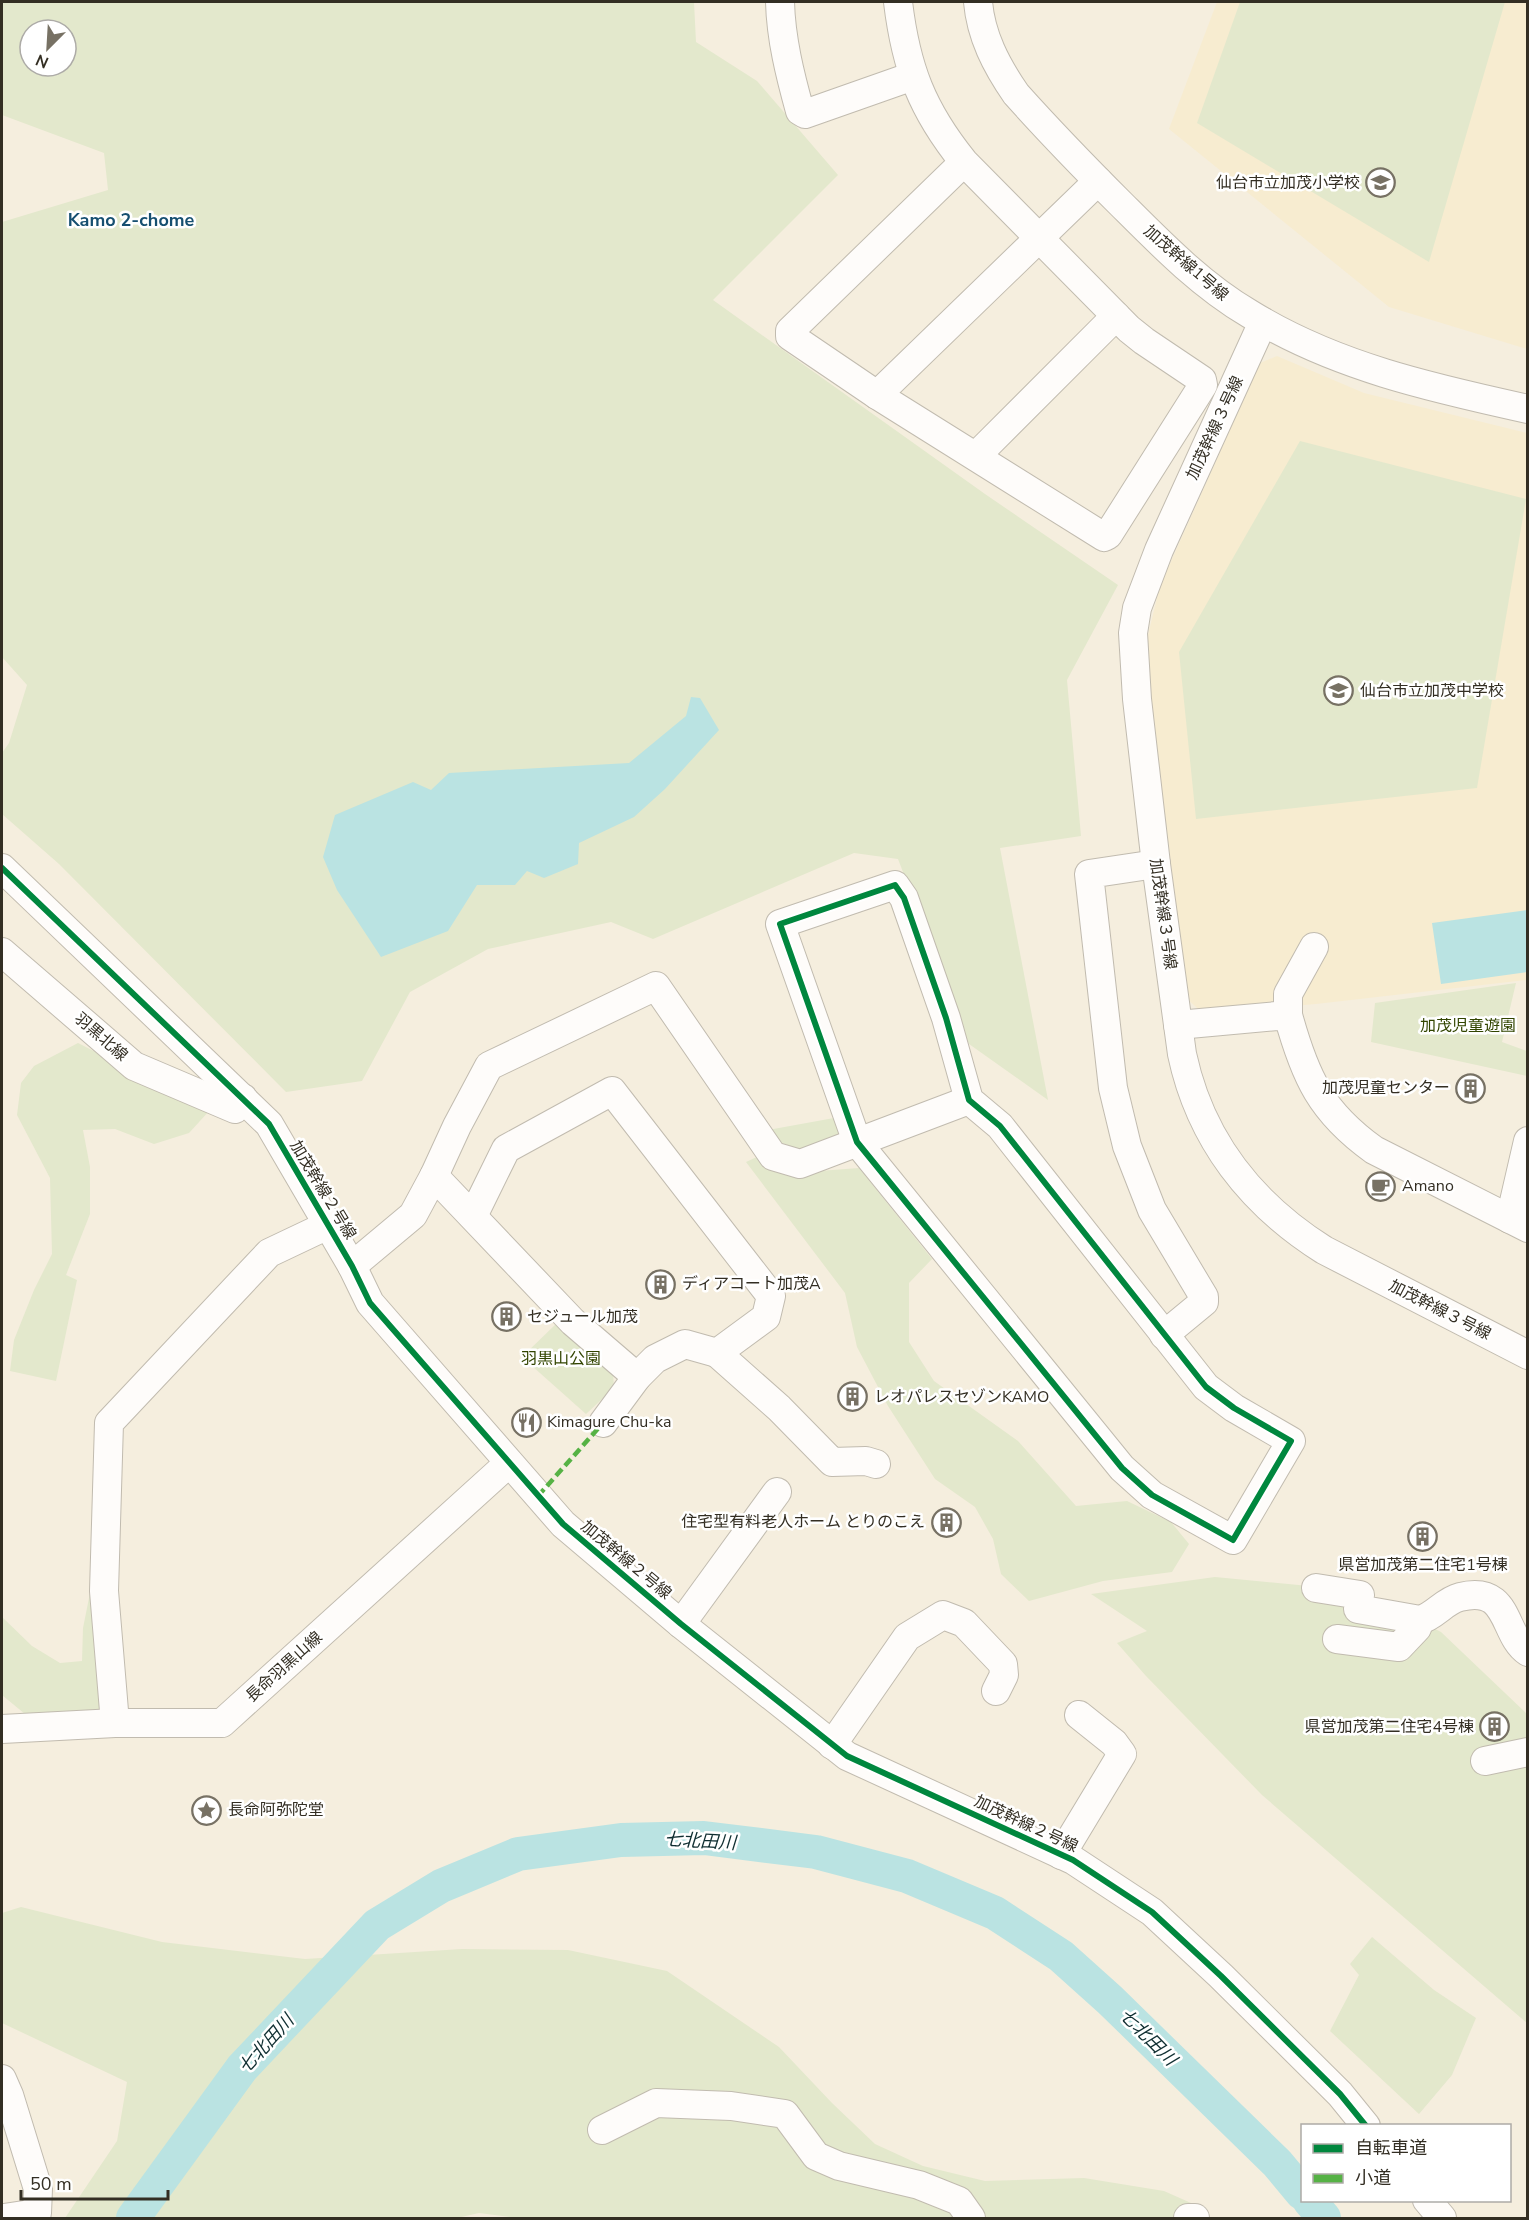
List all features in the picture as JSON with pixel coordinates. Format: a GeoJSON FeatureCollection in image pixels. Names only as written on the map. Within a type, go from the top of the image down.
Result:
{"type":"FeatureCollection","features":[{"type":"Feature","properties":{"kind":"street"},"geometry":{"type":"LineString","coordinates":[[780,2],[782,36],[800,111],[806,114],[913,76]]}},
{"type":"Feature","properties":{"kind":"street"},"geometry":{"type":"LineString","coordinates":[[898,2],[903,40],[913,76],[935,121],[964,162],[1116,316],[1144,341],[1202,380],[1203,385],[1108,535],[1104,537],[877,395],[790,336],[790,331],[964,162]]}},
{"type":"Feature","properties":{"kind":"street","name":"加茂幹線1号線"},"geometry":{"type":"LineString","coordinates":[[978,2],[988,46],[1002,74],[1016,94],[1098,181],[1181,263],[1218,292],[1263,322],[1377,372],[1527,409]]}},
{"type":"Feature","properties":{"kind":"street"},"geometry":{"type":"LineString","coordinates":[[877,395],[1098,181]]}},
{"type":"Feature","properties":{"kind":"street"},"geometry":{"type":"LineString","coordinates":[[976,456],[1116,316]]}},
{"type":"Feature","properties":{"kind":"street","name":"加茂幹線３号線"},"geometry":{"type":"LineString","coordinates":[[1263,322],[1159,550],[1137,608],[1134,633],[1133,656],[1156,864],[1187,1080],[1206,1125],[1233,1169],[1258,1199],[1303,1237],[1527,1355]]}},
{"type":"Feature","properties":{"kind":"street"},"geometry":{"type":"LineString","coordinates":[[1156,864],[1089,874],[1113,1088],[1127,1146],[1152,1210],[1204,1297],[1204,1302],[1164,1335]]}},
{"type":"Feature","properties":{"kind":"street","name":"加茂幹線２号線"},"geometry":{"type":"LineString","coordinates":[[2,868],[269,1124],[352,1266],[370,1303],[563,1524],[681,1624],[847,1756],[1073,1860],[1152,1912],[1221,1976],[1340,2094],[1364,2124]]}},
{"type":"Feature","properties":{"kind":"street"},"geometry":{"type":"LineString","coordinates":[[895,885],[904,898],[946,1018],[969,1100],[1000,1126],[1164,1335],[1206,1387],[1234,1408],[1291,1441],[1233,1540],[1152,1495],[1122,1468],[857,1142],[780,924],[895,885]]}},
{"type":"Feature","properties":{"kind":"street"},"geometry":{"type":"LineString","coordinates":[[1314,947],[1288,994],[1288,1016],[1310,1081],[1329,1110],[1342,1124],[1374,1150],[1519,1224],[1527,1141]]}},
{"type":"Feature","properties":{"kind":"street","name":"羽黒北線"},"geometry":{"type":"LineString","coordinates":[[2,952],[134,1066],[235,1109],[243,1098]]}},
{"type":"Feature","properties":{"kind":"street"},"geometry":{"type":"LineString","coordinates":[[352,1266],[413,1215],[489,1066],[656,986],[774,1156],[800,1164],[969,1100]]}},
{"type":"Feature","properties":{"kind":"street"},"geometry":{"type":"LineString","coordinates":[[1178,1025],[1288,1016]]}},
{"type":"Feature","properties":{"kind":"street"},"geometry":{"type":"LineString","coordinates":[[473,1216],[506,1149],[612,1091],[771,1296],[766,1317],[717,1353]]}},
{"type":"Feature","properties":{"kind":"street"},"geometry":{"type":"LineString","coordinates":[[434,1176],[573,1322],[637,1377]]}},
{"type":"Feature","properties":{"kind":"street"},"geometry":{"type":"LineString","coordinates":[[115,1723],[104,1591],[110,1423],[269,1253],[328,1225]]}},
{"type":"Feature","properties":{"kind":"street"},"geometry":{"type":"LineString","coordinates":[[603,1423],[637,1377],[655,1359],[685,1344],[717,1353],[779,1408],[832,1462],[866,1461],[876,1464]]}},
{"type":"Feature","properties":{"kind":"street","name":"長命羽黒山線"},"geometry":{"type":"LineString","coordinates":[[2,1729],[115,1723],[222,1723],[509,1463]]}},
{"type":"Feature","properties":{"kind":"street"},"geometry":{"type":"LineString","coordinates":[[681,1624],[777,1492]]}},
{"type":"Feature","properties":{"kind":"street"},"geometry":{"type":"LineString","coordinates":[[1316,1588],[1360,1595],[1358,1609],[1420,1620],[1428,1618],[1457,1598],[1481,1597],[1497,1604],[1507,1617],[1518,1646],[1527,1652]]}},
{"type":"Feature","properties":{"kind":"street"},"geometry":{"type":"LineString","coordinates":[[832,1745],[907,1637],[943,1615],[964,1623],[1003,1664],[1004,1676],[996,1691]]}},
{"type":"Feature","properties":{"kind":"street"},"geometry":{"type":"LineString","coordinates":[[1337,1639],[1399,1647],[1417,1628],[1420,1620]]}},
{"type":"Feature","properties":{"kind":"street"},"geometry":{"type":"LineString","coordinates":[[1061,1855],[1122,1754],[1114,1743],[1079,1715]]}},
{"type":"Feature","properties":{"kind":"street"},"geometry":{"type":"LineString","coordinates":[[1485,1761],[1527,1752]]}},
{"type":"Feature","properties":{"kind":"street"},"geometry":{"type":"LineString","coordinates":[[2,2079],[38,2189],[37,2213],[4,2218]]}},
{"type":"Feature","properties":{"kind":"street"},"geometry":{"type":"LineString","coordinates":[[602,2130],[656,2103],[731,2106],[785,2114],[816,2156],[839,2166],[919,2185],[959,2201],[971,2218]]}},
{"type":"Feature","properties":{"kind":"street"},"geometry":{"type":"LineString","coordinates":[[1429,2202],[1442,2218]]}},
{"type":"Feature","properties":{"kind":"street"},"geometry":{"type":"LineString","coordinates":[[1188,2218],[1195,2218]]}},
{"type":"Feature","properties":{"kind":"shaded area","name":"仙台市立加茂小学校"},"geometry":{"type":"Polygon","coordinates":[[[1217,2],[1527,2],[1527,349],[1389,307],[1169,129],[1217,2]]]}},
{"type":"Feature","properties":{"kind":"shaded area","name":"仙台市立加茂中学校"},"geometry":{"type":"Polygon","coordinates":[[[1277,356],[1364,393],[1527,433],[1527,980],[1204,1014],[1187,999],[1152,708],[1147,650],[1148,635],[1164,577],[1260,363],[1277,356]]]}},
{"type":"Feature","properties":{"kind":"green space"},"geometry":{"type":"Polygon","coordinates":[[[2,2],[694,2],[696,42],[757,81],[838,175],[713,300],[985,494],[1118,585],[1067,680],[1081,836],[1000,848],[1048,1100],[969,1044],[898,859],[854,853],[653,939],[611,922],[488,949],[410,992],[362,1081],[286,1092],[59,864],[2,814],[2,753],[9,743],[27,685],[2,657],[2,222],[108,190],[104,153],[2,115],[2,2]]]}},
{"type":"Feature","properties":{"kind":"green space"},"geometry":{"type":"Polygon","coordinates":[[[1240,2],[1505,2],[1429,262],[1197,123],[1240,2]]]}},
{"type":"Feature","properties":{"kind":"green space"},"geometry":{"type":"Polygon","coordinates":[[[1300,441],[1526,499],[1477,788],[1196,819],[1179,652],[1300,441]]]}},
{"type":"Feature","properties":{"kind":"green space","name":"加茂児童遊園"},"geometry":{"type":"Polygon","coordinates":[[[1516,983],[1502,1042],[1527,1051],[1527,1076],[1371,1042],[1375,1003],[1516,983]]]}},
{"type":"Feature","properties":{"kind":"green space"},"geometry":{"type":"Polygon","coordinates":[[[78,1043],[210,1110],[189,1133],[154,1144],[115,1129],[83,1130],[90,1167],[90,1214],[66,1275],[77,1280],[56,1381],[10,1371],[14,1340],[34,1290],[52,1254],[50,1178],[17,1115],[21,1083],[34,1066],[78,1043]]]}},
{"type":"Feature","properties":{"kind":"green space"},"geometry":{"type":"Polygon","coordinates":[[[834,1118],[840,1137],[808,1153],[777,1141],[768,1130],[834,1118]]]}},
{"type":"Feature","properties":{"kind":"green space"},"geometry":{"type":"Polygon","coordinates":[[[759,1156],[792,1173],[859,1168],[932,1259],[909,1283],[909,1342],[934,1381],[1018,1441],[1076,1506],[1127,1501],[1171,1522],[1189,1544],[1172,1572],[1103,1581],[1029,1601],[1001,1574],[993,1539],[975,1507],[935,1479],[888,1406],[857,1347],[845,1293],[746,1162],[759,1156]]]}},
{"type":"Feature","properties":{"kind":"green space","name":"羽黒山公園"},"geometry":{"type":"Polygon","coordinates":[[[557,1323],[613,1372],[614,1388],[586,1414],[522,1357],[557,1323]]]}},
{"type":"Feature","properties":{"kind":"green space"},"geometry":{"type":"Polygon","coordinates":[[[1215,1577],[1361,1591],[1441,1632],[1527,1714],[1527,2023],[1262,1795],[1117,1643],[1147,1631],[1091,1594],[1215,1577]]]}},
{"type":"Feature","properties":{"kind":"green space"},"geometry":{"type":"Polygon","coordinates":[[[90,1593],[104,1713],[25,1714],[2,1695],[2,1617],[32,1646],[60,1663],[82,1661],[83,1628],[90,1593]]]}},
{"type":"Feature","properties":{"kind":"green space"},"geometry":{"type":"Polygon","coordinates":[[[21,1907],[162,1942],[305,1959],[462,1949],[568,1950],[667,1971],[779,2047],[875,2144],[923,2166],[985,2181],[1084,2178],[1164,2191],[1200,2207],[1210,2218],[517,2218],[479,2213],[457,2218],[65,2218],[117,2141],[127,2082],[2,2023],[2,1913],[21,1907]]]}},
{"type":"Feature","properties":{"kind":"green space"},"geometry":{"type":"Polygon","coordinates":[[[1372,1937],[1434,1990],[1476,2018],[1452,2075],[1419,2114],[1330,2031],[1359,1975],[1350,1964],[1372,1937]]]}},
{"type":"Feature","properties":{"kind":"water"},"geometry":{"type":"Polygon","coordinates":[[[691,697],[700,698],[719,730],[665,789],[634,817],[579,843],[578,864],[544,878],[527,871],[515,885],[477,885],[448,931],[381,957],[337,890],[323,857],[335,815],[413,782],[431,790],[449,773],[629,763],[686,716],[691,697]]]}},
{"type":"Feature","properties":{"kind":"water"},"geometry":{"type":"Polygon","coordinates":[[[1527,910],[1527,972],[1441,984],[1432,923],[1527,910]]]}},
{"type":"Feature","properties":{"kind":"waterway","name":"七北田川"},"geometry":{"type":"LineString","coordinates":[[133,2218],[242,2068],[377,1925],[441,1886],[518,1854],[621,1840],[704,1838],[816,1852],[907,1876],[995,1913],[1061,1956],[1110,2000],[1277,2163],[1301,2192]]}},
{"type":"Feature","properties":{"kind":"waterway","name":"七北田川"},"geometry":{"type":"LineString","coordinates":[[1311,2202],[1324,2218]]}},
{"type":"Feature","properties":{"kind":"marked path"},"geometry":{"type":"LineString","coordinates":[[538,1496],[603,1423]]}},
{"type":"Feature","properties":{"kind":"cycle path"},"geometry":{"type":"LineString","coordinates":[[2,868],[269,1124],[352,1266],[370,1303],[563,1524],[681,1624],[847,1756],[1073,1860],[1152,1912],[1221,1976],[1340,2094],[1364,2124]]}},
{"type":"Feature","properties":{"kind":"cycle path"},"geometry":{"type":"LineString","coordinates":[[895,885],[904,898],[946,1018],[969,1100],[1000,1126],[1206,1387],[1234,1408],[1291,1441],[1233,1540],[1152,1495],[1122,1468],[857,1142],[780,924],[895,885]]}},
{"type":"Feature","properties":{"kind":"place","name":"仙台市立加茂小学校"},"geometry":{"type":"Point","coordinates":[1381,183]}},
{"type":"Feature","properties":{"kind":"place","name":"仙台市立加茂中学校"},"geometry":{"type":"Point","coordinates":[1339,691]}},
{"type":"Feature","properties":{"kind":"place","name":"加茂児童センター"},"geometry":{"type":"Point","coordinates":[1471,1088]}},
{"type":"Feature","properties":{"kind":"place","name":"Amano"},"geometry":{"type":"Point","coordinates":[1381,1186]}},
{"type":"Feature","properties":{"kind":"place","name":"ディアコート加茂A"},"geometry":{"type":"Point","coordinates":[661,1284]}},
{"type":"Feature","properties":{"kind":"place","name":"セジュール加茂"},"geometry":{"type":"Point","coordinates":[506,1317]}},
{"type":"Feature","properties":{"kind":"place","name":"レオパレスセゾンKAMO"},"geometry":{"type":"Point","coordinates":[853,1397]}},
{"type":"Feature","properties":{"kind":"place","name":"Kimagure Chu-ka"},"geometry":{"type":"Point","coordinates":[526,1422]}},
{"type":"Feature","properties":{"kind":"place","name":"住宅型有料老人ホーム とりのこえ"},"geometry":{"type":"Point","coordinates":[946,1522]}},
{"type":"Feature","properties":{"kind":"place","name":"県営加茂第二住宅1号棟"},"geometry":{"type":"Point","coordinates":[1423,1537]}},
{"type":"Feature","properties":{"kind":"place","name":"県営加茂第二住宅4号棟"},"geometry":{"type":"Point","coordinates":[1495,1727]}},
{"type":"Feature","properties":{"kind":"place","name":"長命阿弥陀堂"},"geometry":{"type":"Point","coordinates":[207,1810]}},
{"type":"Feature","properties":{"kind":"district","name":"Kamo 2-chome"},"geometry":{"type":"Point","coordinates":[131,220]}}]}
